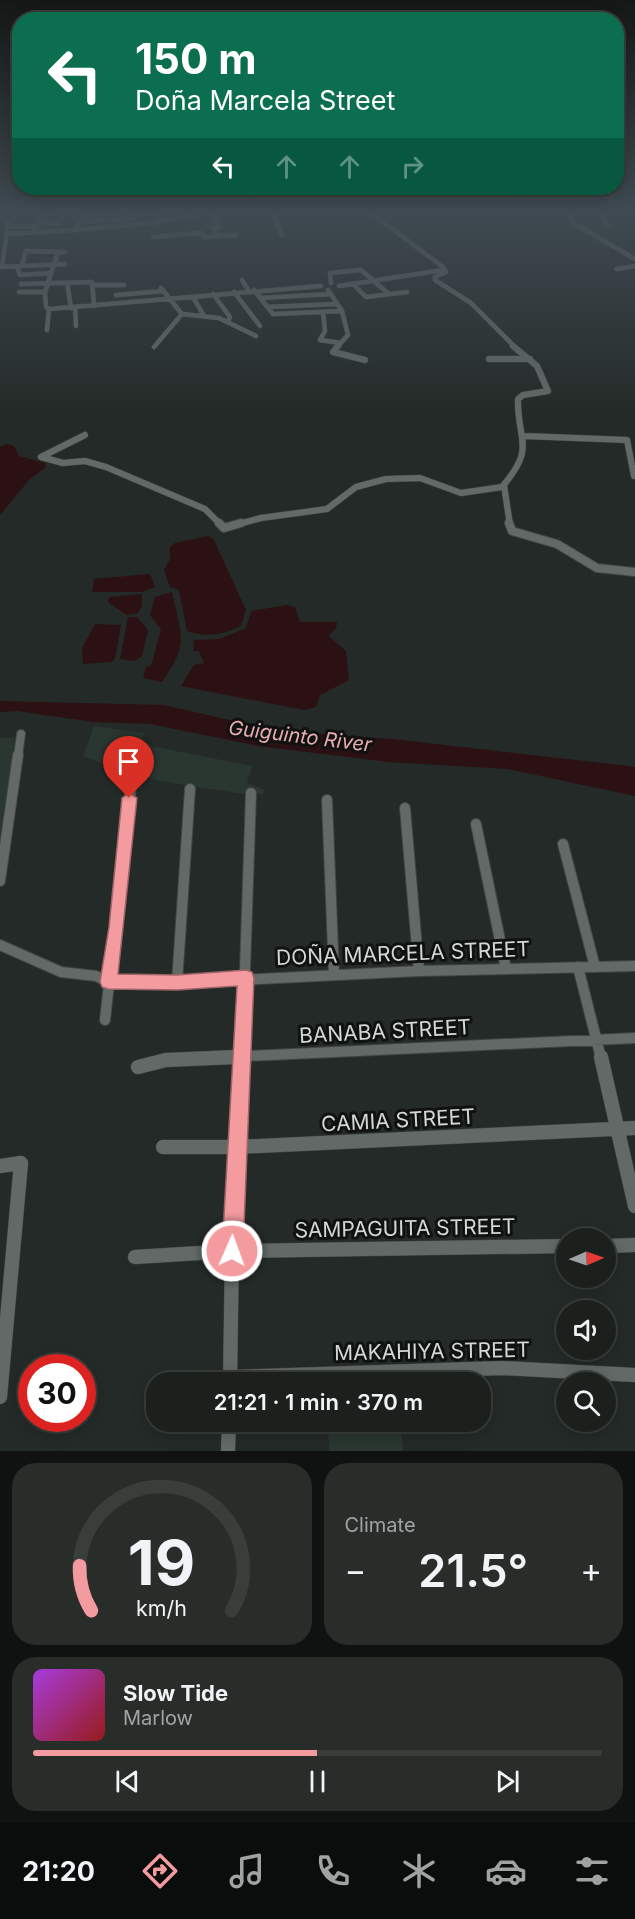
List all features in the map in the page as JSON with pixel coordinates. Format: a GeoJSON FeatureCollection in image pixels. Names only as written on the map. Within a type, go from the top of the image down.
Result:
{"type":"FeatureCollection","features":[{"type":"Feature","properties":{"kind":"street"},"geometry":{"type":"LineString","coordinates":[[46,330],[49,309],[46,307],[45,292],[51,278]]}},
{"type":"Feature","properties":{"kind":"street"},"geometry":{"type":"LineString","coordinates":[[330,278],[331,283]]}},
{"type":"Feature","properties":{"kind":"street"},"geometry":{"type":"LineString","coordinates":[[49,309],[193,297],[270,286],[321,286],[331,283],[339,286],[354,284],[390,278],[407,292],[366,297],[354,284],[348,278]]}},
{"type":"Feature","properties":{"kind":"street"},"geometry":{"type":"LineString","coordinates":[[369,278],[389,294]]}},
{"type":"Feature","properties":{"kind":"street"},"geometry":{"type":"LineString","coordinates":[[85,435],[41,457],[63,463],[85,461],[106,467],[205,509],[224,528],[261,518],[327,509],[356,487],[379,480],[420,478],[461,493],[489,491],[504,485],[520,463],[524,436],[518,410],[519,397],[549,390],[537,366],[530,359],[498,333],[471,303],[435,280],[435,278]]}},
{"type":"Feature","properties":{"kind":"street"},"geometry":{"type":"LineString","coordinates":[[242,280],[260,297],[273,314],[342,311]]}},
{"type":"Feature","properties":{"kind":"street"},"geometry":{"type":"LineString","coordinates":[[21,284],[92,282],[94,306]]}},
{"type":"Feature","properties":{"kind":"street"},"geometry":{"type":"LineString","coordinates":[[67,283],[76,326]]}},
{"type":"Feature","properties":{"kind":"street"},"geometry":{"type":"LineString","coordinates":[[218,284],[223,293]]}},
{"type":"Feature","properties":{"kind":"street"},"geometry":{"type":"LineString","coordinates":[[92,285],[124,285]]}},
{"type":"Feature","properties":{"kind":"street"},"geometry":{"type":"LineString","coordinates":[[115,285],[118,304]]}},
{"type":"Feature","properties":{"kind":"street"},"geometry":{"type":"LineString","coordinates":[[321,286],[330,292],[342,311],[348,335],[333,352],[365,360]]}},
{"type":"Feature","properties":{"kind":"street"},"geometry":{"type":"LineString","coordinates":[[260,297],[330,292],[339,286]]}},
{"type":"Feature","properties":{"kind":"street"},"geometry":{"type":"LineString","coordinates":[[116,295],[162,290],[182,314],[228,321],[256,336]]}},
{"type":"Feature","properties":{"kind":"street"},"geometry":{"type":"LineString","coordinates":[[19,292],[45,292]]}},
{"type":"Feature","properties":{"kind":"street"},"geometry":{"type":"LineString","coordinates":[[234,292],[260,326]]}},
{"type":"Feature","properties":{"kind":"street"},"geometry":{"type":"LineString","coordinates":[[213,294],[230,317],[228,321]]}},
{"type":"Feature","properties":{"kind":"street"},"geometry":{"type":"LineString","coordinates":[[193,297],[204,316]]}},
{"type":"Feature","properties":{"kind":"street"},"geometry":{"type":"LineString","coordinates":[[267,307],[337,304]]}},
{"type":"Feature","properties":{"kind":"street"},"geometry":{"type":"LineString","coordinates":[[323,312],[325,331],[320,340],[341,343]]}},
{"type":"Feature","properties":{"kind":"street"},"geometry":{"type":"LineString","coordinates":[[154,347],[182,314]]}},
{"type":"Feature","properties":{"kind":"street"},"geometry":{"type":"LineString","coordinates":[[248,332],[279,314]]}},
{"type":"Feature","properties":{"kind":"street"},"geometry":{"type":"LineString","coordinates":[[489,359],[530,359]]}},
{"type":"Feature","properties":{"kind":"street"},"geometry":{"type":"LineString","coordinates":[[524,436],[627,440],[634,476]]}},
{"type":"Feature","properties":{"kind":"street"},"geometry":{"type":"LineString","coordinates":[[504,485],[510,496],[510,529],[557,544],[597,568],[635,572]]}},
{"type":"Feature","properties":{"kind":"street"},"geometry":{"type":"LineString","coordinates":[[0,881],[21,734]]}},
{"type":"Feature","properties":{"kind":"street"},"geometry":{"type":"LineString","coordinates":[[105,1020],[132,777]]}},
{"type":"Feature","properties":{"kind":"street"},"geometry":{"type":"LineString","coordinates":[[177,983],[190,789]]}},
{"type":"Feature","properties":{"kind":"street"},"geometry":{"type":"LineString","coordinates":[[230,1372],[232,1251],[246,978],[251,793]]}},
{"type":"Feature","properties":{"kind":"street"},"geometry":{"type":"LineString","coordinates":[[327,800],[334,975]]}},
{"type":"Feature","properties":{"kind":"street"},"geometry":{"type":"LineString","coordinates":[[405,808],[419,971]]}},
{"type":"Feature","properties":{"kind":"street"},"geometry":{"type":"LineString","coordinates":[[476,824],[506,969]]}},
{"type":"Feature","properties":{"kind":"street"},"geometry":{"type":"LineString","coordinates":[[563,844],[595,967]]}},
{"type":"Feature","properties":{"kind":"street","name":"DOÑA MARCELA STREET"},"geometry":{"type":"LineString","coordinates":[[0,945],[60,972],[96,976],[108,982],[177,983],[419,971],[635,966]]}},
{"type":"Feature","properties":{"kind":"street"},"geometry":{"type":"LineString","coordinates":[[578,967],[619,1129],[635,1206]]}},
{"type":"Feature","properties":{"kind":"street","name":"BANABA STREET"},"geometry":{"type":"LineString","coordinates":[[138,1067],[166,1060],[635,1038]]}},
{"type":"Feature","properties":{"kind":"street","name":"CAMIA STREET"},"geometry":{"type":"LineString","coordinates":[[163,1148],[236,1147],[635,1128]]}},
{"type":"Feature","properties":{"kind":"street"},"geometry":{"type":"LineString","coordinates":[[0,1166],[21,1163],[0,1397]]}},
{"type":"Feature","properties":{"kind":"street"},"geometry":{"type":"LineString","coordinates":[[616,1246],[635,1245]]}},
{"type":"Feature","properties":{"kind":"street","name":"SAMPAGUITA STREET"},"geometry":{"type":"LineString","coordinates":[[135,1257],[232,1251],[556,1246]]}},
{"type":"Feature","properties":{"kind":"street","name":"MAKAHIYA STREET"},"geometry":{"type":"LineString","coordinates":[[411,1372],[502,1368],[635,1375]]}},
{"type":"Feature","properties":{"kind":"street"},"geometry":{"type":"LineString","coordinates":[[228,1451],[229,1432]]}},
{"type":"Feature","properties":{"kind":"shaded area"},"geometry":{"type":"Polygon","coordinates":[[[94,726],[144,733],[141,744],[252,766],[247,783],[265,790],[262,795],[251,791],[245,794],[202,788],[156,780],[113,768],[83,756],[94,726]]]}},
{"type":"Feature","properties":{"kind":"shaded area"},"geometry":{"type":"Polygon","coordinates":[[[15,737],[0,838],[0,738],[15,737]]]}},
{"type":"Feature","properties":{"kind":"shaded area"},"geometry":{"type":"Polygon","coordinates":[[[328,1432],[402,1432],[403,1451],[329,1451],[328,1432]]]}},
{"type":"Feature","properties":{"kind":"water"},"geometry":{"type":"Polygon","coordinates":[[[7,444],[14,446],[19,456],[45,463],[46,467],[29,480],[0,515],[0,447],[7,444]]]}},
{"type":"Feature","properties":{"kind":"water"},"geometry":{"type":"Polygon","coordinates":[[[208,536],[214,540],[246,610],[241,626],[227,632],[208,635],[187,631],[179,590],[170,587],[164,570],[170,559],[170,547],[175,543],[208,536]]]}},
{"type":"Feature","properties":{"kind":"water"},"geometry":{"type":"Polygon","coordinates":[[[150,574],[155,587],[142,592],[92,592],[94,579],[150,574]]]}},
{"type":"Feature","properties":{"kind":"water"},"geometry":{"type":"Polygon","coordinates":[[[172,592],[181,638],[177,658],[162,682],[143,678],[146,667],[151,666],[161,629],[150,615],[155,597],[172,592]]]}},
{"type":"Feature","properties":{"kind":"water"},"geometry":{"type":"Polygon","coordinates":[[[142,594],[142,606],[138,613],[127,615],[108,602],[109,597],[142,594]]]}},
{"type":"Feature","properties":{"kind":"water"},"geometry":{"type":"Polygon","coordinates":[[[287,605],[295,607],[300,622],[337,622],[336,628],[329,636],[346,651],[349,680],[320,695],[316,707],[304,710],[181,686],[194,665],[204,663],[199,651],[193,651],[194,640],[219,639],[246,628],[251,611],[287,605]]]}},
{"type":"Feature","properties":{"kind":"water"},"geometry":{"type":"Polygon","coordinates":[[[128,617],[137,617],[148,630],[142,656],[134,661],[120,659],[128,617]]]}},
{"type":"Feature","properties":{"kind":"water"},"geometry":{"type":"Polygon","coordinates":[[[95,624],[121,625],[115,659],[111,662],[83,664],[82,648],[95,624]]]}},
{"type":"Feature","properties":{"kind":"water","name":"Guiguinto River"},"geometry":{"type":"Polygon","coordinates":[[[0,701],[164,705],[278,731],[393,739],[629,766],[635,767],[635,796],[508,769],[389,762],[258,746],[150,724],[93,722],[17,711],[0,712],[0,701]]]}},
{"type":"Feature","properties":{"kind":"route"},"geometry":{"type":"LineString","coordinates":[[129,798],[117,927],[108,982],[177,983],[246,978],[232,1251]]}}]}
